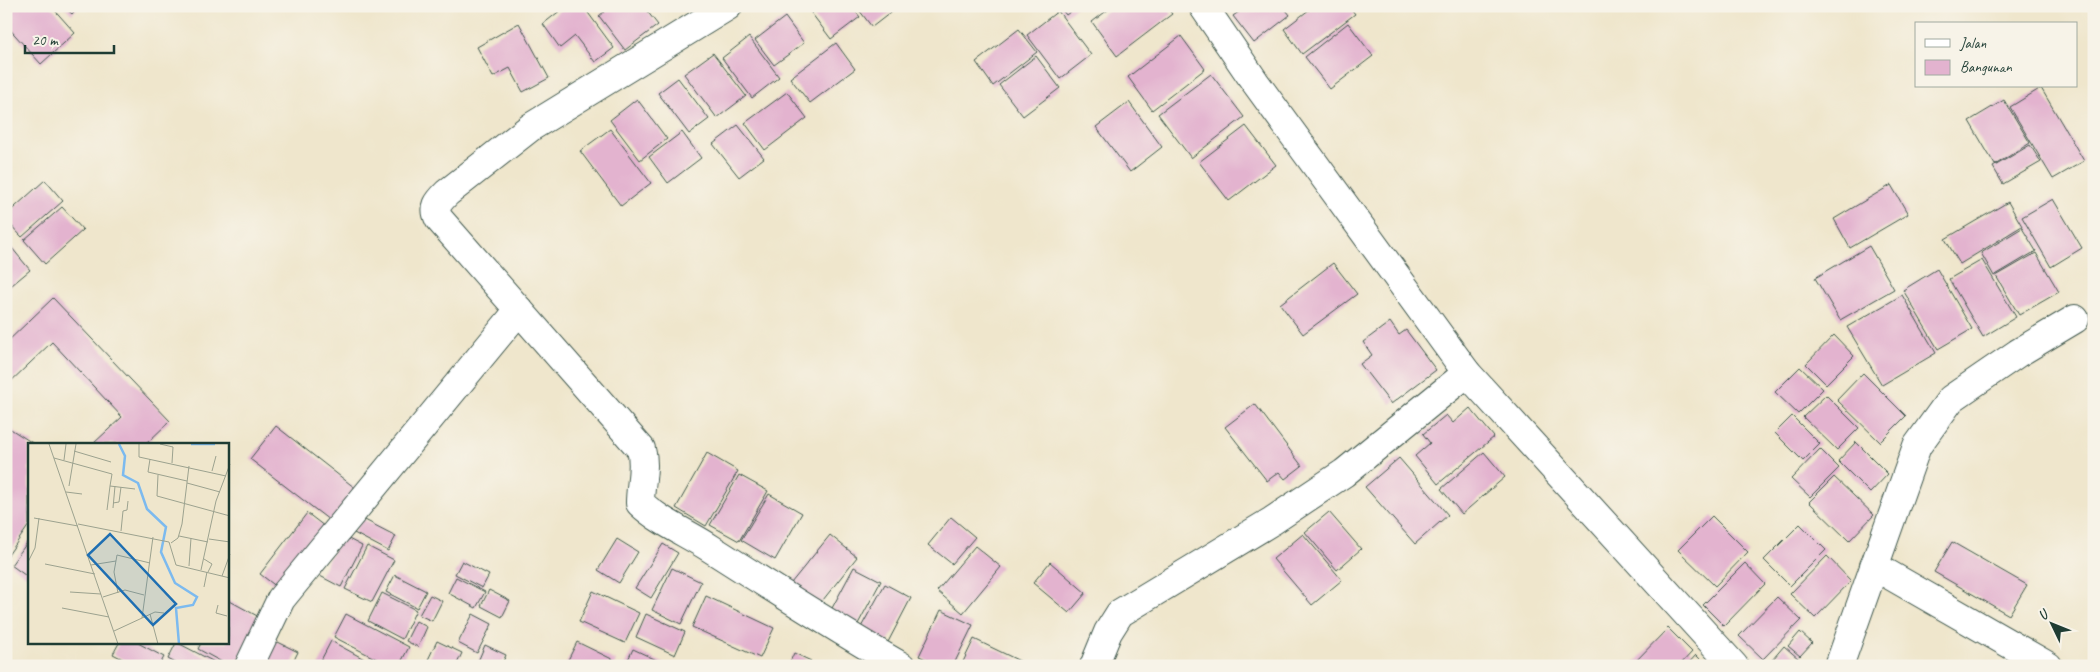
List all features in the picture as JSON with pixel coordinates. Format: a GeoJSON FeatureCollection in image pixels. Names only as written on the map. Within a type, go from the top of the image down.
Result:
{"type":"FeatureCollection","features":[{"type":"Feature","properties":{"kind":"street"},"geometry":{"type":"LineString","coordinates":[[728,6],[531,127],[447,193],[437,204],[436,212],[439,219],[641,449],[644,463],[640,486],[640,503],[655,516],[695,538],[830,626],[901,666]]}},
{"type":"Feature","properties":{"kind":"street"},"geometry":{"type":"LineString","coordinates":[[1203,6],[1255,82],[1467,374],[1734,666]]}},
{"type":"Feature","properties":{"kind":"street"},"geometry":{"type":"LineString","coordinates":[[249,666],[281,599],[519,310]]}},
{"type":"Feature","properties":{"kind":"street"},"geometry":{"type":"LineString","coordinates":[[1840,666],[1917,446],[1951,399],[2075,319]]}},
{"type":"Feature","properties":{"kind":"street"},"geometry":{"type":"LineString","coordinates":[[1094,666],[1108,632],[1120,613],[1272,521],[1344,473],[1467,374]]}},
{"type":"Feature","properties":{"kind":"street"},"geometry":{"type":"LineString","coordinates":[[1874,566],[2048,666]]}},
{"type":"Feature","properties":{"kind":"building"},"geometry":{"type":"Polygon","coordinates":[[[6,6],[51,6],[75,33],[41,64],[6,25],[6,6]]]}},
{"type":"Feature","properties":{"kind":"building"},"geometry":{"type":"Polygon","coordinates":[[[63,6],[79,6],[72,14],[63,6]]]}},
{"type":"Feature","properties":{"kind":"building"},"geometry":{"type":"Polygon","coordinates":[[[566,6],[583,6],[614,48],[595,62],[575,36],[560,48],[543,24],[566,6]]]}},
{"type":"Feature","properties":{"kind":"building"},"geometry":{"type":"Polygon","coordinates":[[[611,6],[643,6],[658,25],[625,50],[599,16],[611,6]]]}},
{"type":"Feature","properties":{"kind":"building"},"geometry":{"type":"Polygon","coordinates":[[[806,6],[851,6],[860,17],[831,39],[806,6]]]}},
{"type":"Feature","properties":{"kind":"building"},"geometry":{"type":"Polygon","coordinates":[[[856,6],[899,6],[872,27],[856,6]]]}},
{"type":"Feature","properties":{"kind":"building"},"geometry":{"type":"Polygon","coordinates":[[[1059,6],[1078,6],[1066,15],[1059,6]]]}},
{"type":"Feature","properties":{"kind":"building"},"geometry":{"type":"Polygon","coordinates":[[[1113,6],[1166,6],[1172,14],[1117,56],[1092,22],[1113,6]]]}},
{"type":"Feature","properties":{"kind":"building"},"geometry":{"type":"Polygon","coordinates":[[[1247,6],[1283,6],[1290,15],[1254,43],[1233,16],[1247,6]]]}},
{"type":"Feature","properties":{"kind":"building"},"geometry":{"type":"Polygon","coordinates":[[[1314,6],[1349,6],[1355,14],[1302,54],[1284,29],[1314,6]]]}},
{"type":"Feature","properties":{"kind":"building"},"geometry":{"type":"Polygon","coordinates":[[[1058,11],[1091,55],[1060,79],[1027,35],[1058,11]]]}},
{"type":"Feature","properties":{"kind":"building"},"geometry":{"type":"Polygon","coordinates":[[[785,17],[804,43],[774,65],[755,40],[785,17]]]}},
{"type":"Feature","properties":{"kind":"building"},"geometry":{"type":"Polygon","coordinates":[[[519,23],[549,78],[523,92],[510,68],[493,77],[477,47],[519,23]]]}},
{"type":"Feature","properties":{"kind":"building"},"geometry":{"type":"Polygon","coordinates":[[[1348,23],[1373,56],[1330,89],[1305,57],[1348,23]]]}},
{"type":"Feature","properties":{"kind":"building"},"geometry":{"type":"Polygon","coordinates":[[[1019,29],[1037,52],[993,86],[976,62],[1019,29]]]}},
{"type":"Feature","properties":{"kind":"building"},"geometry":{"type":"Polygon","coordinates":[[[1181,36],[1205,69],[1152,110],[1128,77],[1181,36]]]}},
{"type":"Feature","properties":{"kind":"building"},"geometry":{"type":"Polygon","coordinates":[[[749,37],[779,77],[752,98],[722,58],[749,37]]]}},
{"type":"Feature","properties":{"kind":"building"},"geometry":{"type":"Polygon","coordinates":[[[836,43],[855,69],[810,103],[790,78],[836,43]]]}},
{"type":"Feature","properties":{"kind":"building"},"geometry":{"type":"Polygon","coordinates":[[[713,53],[746,96],[717,118],[684,74],[713,53]]]}},
{"type":"Feature","properties":{"kind":"building"},"geometry":{"type":"Polygon","coordinates":[[[1036,56],[1060,88],[1023,116],[999,85],[1036,56]]]}},
{"type":"Feature","properties":{"kind":"building"},"geometry":{"type":"Polygon","coordinates":[[[1211,74],[1244,117],[1191,158],[1158,114],[1211,74]]]}},
{"type":"Feature","properties":{"kind":"building"},"geometry":{"type":"Polygon","coordinates":[[[678,78],[709,119],[689,134],[658,93],[678,78]]]}},
{"type":"Feature","properties":{"kind":"building"},"geometry":{"type":"Polygon","coordinates":[[[2041,88],[2084,161],[2053,179],[2010,107],[2041,88]]]}},
{"type":"Feature","properties":{"kind":"building"},"geometry":{"type":"Polygon","coordinates":[[[787,92],[807,118],[765,150],[745,123],[787,92]]]}},
{"type":"Feature","properties":{"kind":"building"},"geometry":{"type":"Polygon","coordinates":[[[637,99],[667,139],[640,160],[610,120],[637,99]]]}},
{"type":"Feature","properties":{"kind":"building"},"geometry":{"type":"Polygon","coordinates":[[[2004,100],[2030,143],[1995,165],[1969,121],[2004,100]]]}},
{"type":"Feature","properties":{"kind":"building"},"geometry":{"type":"Polygon","coordinates":[[[1129,102],[1162,147],[1130,172],[1096,127],[1129,102]]]}},
{"type":"Feature","properties":{"kind":"building"},"geometry":{"type":"Polygon","coordinates":[[[738,125],[764,158],[739,177],[713,144],[738,125]]]}},
{"type":"Feature","properties":{"kind":"building"},"geometry":{"type":"Polygon","coordinates":[[[1246,126],[1276,165],[1229,201],[1199,162],[1246,126]]]}},
{"type":"Feature","properties":{"kind":"building"},"geometry":{"type":"Polygon","coordinates":[[[610,129],[651,183],[621,206],[580,151],[610,129]]]}},
{"type":"Feature","properties":{"kind":"building"},"geometry":{"type":"Polygon","coordinates":[[[682,132],[701,158],[668,183],[649,157],[682,132]]]}},
{"type":"Feature","properties":{"kind":"building"},"geometry":{"type":"Polygon","coordinates":[[[2030,145],[2041,162],[2003,184],[1993,167],[2030,145]]]}},
{"type":"Feature","properties":{"kind":"building"},"geometry":{"type":"Polygon","coordinates":[[[45,180],[63,201],[22,237],[6,220],[6,215],[45,180]]]}},
{"type":"Feature","properties":{"kind":"building"},"geometry":{"type":"Polygon","coordinates":[[[1891,185],[1908,214],[1850,248],[1834,219],[1891,185]]]}},
{"type":"Feature","properties":{"kind":"building"},"geometry":{"type":"Polygon","coordinates":[[[2053,199],[2082,248],[2051,267],[2022,217],[2053,199]]]}},
{"type":"Feature","properties":{"kind":"building"},"geometry":{"type":"Polygon","coordinates":[[[2008,202],[2022,226],[1960,264],[1945,239],[2008,202]]]}},
{"type":"Feature","properties":{"kind":"building"},"geometry":{"type":"Polygon","coordinates":[[[62,207],[83,230],[45,264],[24,240],[62,207]]]}},
{"type":"Feature","properties":{"kind":"building"},"geometry":{"type":"Polygon","coordinates":[[[2022,228],[2036,251],[1994,276],[1981,253],[2022,228]]]}},
{"type":"Feature","properties":{"kind":"building"},"geometry":{"type":"Polygon","coordinates":[[[1869,246],[1894,289],[1840,320],[1815,278],[1869,246]]]}},
{"type":"Feature","properties":{"kind":"building"},"geometry":{"type":"Polygon","coordinates":[[[12,248],[30,270],[6,290],[6,253],[12,248]]]}},
{"type":"Feature","properties":{"kind":"building"},"geometry":{"type":"Polygon","coordinates":[[[2036,253],[2059,292],[2019,315],[1996,276],[2036,253]]]}},
{"type":"Feature","properties":{"kind":"building"},"geometry":{"type":"Polygon","coordinates":[[[1982,260],[2016,317],[1983,337],[1949,279],[1982,260]]]}},
{"type":"Feature","properties":{"kind":"building"},"geometry":{"type":"Polygon","coordinates":[[[1333,263],[1357,294],[1303,334],[1280,304],[1333,263]]]}},
{"type":"Feature","properties":{"kind":"building"},"geometry":{"type":"Polygon","coordinates":[[[1937,269],[1972,329],[1938,349],[1903,290],[1937,269]]]}},
{"type":"Feature","properties":{"kind":"building"},"geometry":{"type":"Polygon","coordinates":[[[1902,295],[1936,353],[1882,385],[1847,327],[1902,295]]]}},
{"type":"Feature","properties":{"kind":"building"},"geometry":{"type":"Polygon","coordinates":[[[53,298],[170,421],[147,443],[94,443],[122,417],[52,342],[6,386],[6,343],[53,298]]]}},
{"type":"Feature","properties":{"kind":"building"},"geometry":{"type":"Polygon","coordinates":[[[1390,322],[1399,335],[1406,330],[1436,370],[1391,404],[1360,364],[1372,355],[1363,342],[1390,322]]]}},
{"type":"Feature","properties":{"kind":"building"},"geometry":{"type":"Polygon","coordinates":[[[1834,335],[1854,356],[1826,384],[1806,364],[1834,335]]]}},
{"type":"Feature","properties":{"kind":"building"},"geometry":{"type":"Polygon","coordinates":[[[1800,367],[1823,389],[1798,414],[1775,392],[1800,367]]]}},
{"type":"Feature","properties":{"kind":"building"},"geometry":{"type":"Polygon","coordinates":[[[1863,373],[1906,416],[1880,442],[1837,400],[1863,373]]]}},
{"type":"Feature","properties":{"kind":"building"},"geometry":{"type":"Polygon","coordinates":[[[1826,395],[1859,428],[1837,450],[1803,417],[1826,395]]]}},
{"type":"Feature","properties":{"kind":"building"},"geometry":{"type":"Polygon","coordinates":[[[1255,404],[1302,466],[1285,479],[1279,472],[1267,481],[1225,427],[1255,404]]]}},
{"type":"Feature","properties":{"kind":"building"},"geometry":{"type":"Polygon","coordinates":[[[1470,408],[1494,437],[1438,484],[1415,456],[1430,443],[1423,434],[1446,415],[1453,423],[1470,408]]]}},
{"type":"Feature","properties":{"kind":"building"},"geometry":{"type":"Polygon","coordinates":[[[1792,416],[1820,444],[1803,461],[1775,433],[1792,416]]]}},
{"type":"Feature","properties":{"kind":"building"},"geometry":{"type":"Polygon","coordinates":[[[6,426],[32,443],[28,443],[28,526],[6,558],[6,426]]]}},
{"type":"Feature","properties":{"kind":"building"},"geometry":{"type":"Polygon","coordinates":[[[276,426],[364,495],[338,527],[250,459],[276,426]]]}},
{"type":"Feature","properties":{"kind":"building"},"geometry":{"type":"Polygon","coordinates":[[[1856,442],[1888,474],[1870,493],[1838,461],[1856,442]]]}},
{"type":"Feature","properties":{"kind":"building"},"geometry":{"type":"Polygon","coordinates":[[[1820,449],[1839,468],[1810,497],[1791,479],[1820,449]]]}},
{"type":"Feature","properties":{"kind":"building"},"geometry":{"type":"Polygon","coordinates":[[[1484,452],[1505,477],[1462,514],[1441,489],[1484,452]]]}},
{"type":"Feature","properties":{"kind":"building"},"geometry":{"type":"Polygon","coordinates":[[[707,453],[738,471],[706,526],[676,508],[707,453]]]}},
{"type":"Feature","properties":{"kind":"building"},"geometry":{"type":"Polygon","coordinates":[[[1399,458],[1448,515],[1415,544],[1365,487],[1399,458]]]}},
{"type":"Feature","properties":{"kind":"building"},"geometry":{"type":"Polygon","coordinates":[[[739,475],[768,491],[739,541],[710,525],[739,475]]]}},
{"type":"Feature","properties":{"kind":"building"},"geometry":{"type":"Polygon","coordinates":[[[1834,477],[1874,515],[1849,541],[1809,502],[1834,477]]]}},
{"type":"Feature","properties":{"kind":"building"},"geometry":{"type":"Polygon","coordinates":[[[769,494],[802,513],[775,560],[741,540],[769,494]]]}},
{"type":"Feature","properties":{"kind":"building"},"geometry":{"type":"Polygon","coordinates":[[[1329,512],[1361,549],[1337,570],[1305,532],[1329,512]]]}},
{"type":"Feature","properties":{"kind":"building"},"geometry":{"type":"Polygon","coordinates":[[[307,513],[333,533],[286,594],[260,574],[307,513]]]}},
{"type":"Feature","properties":{"kind":"building"},"geometry":{"type":"Polygon","coordinates":[[[1712,516],[1748,552],[1715,586],[1678,550],[1712,516]]]}},
{"type":"Feature","properties":{"kind":"building"},"geometry":{"type":"Polygon","coordinates":[[[951,517],[975,537],[952,564],[928,545],[951,517]]]}},
{"type":"Feature","properties":{"kind":"building"},"geometry":{"type":"Polygon","coordinates":[[[361,518],[396,536],[388,551],[354,533],[361,518]]]}},
{"type":"Feature","properties":{"kind":"building"},"geometry":{"type":"Polygon","coordinates":[[[1800,524],[1826,550],[1790,586],[1764,560],[1800,524]]]}},
{"type":"Feature","properties":{"kind":"building"},"geometry":{"type":"Polygon","coordinates":[[[1303,534],[1342,580],[1312,605],[1273,559],[1303,534]]]}},
{"type":"Feature","properties":{"kind":"building"},"geometry":{"type":"Polygon","coordinates":[[[341,535],[362,546],[341,587],[320,576],[341,535]]]}},
{"type":"Feature","properties":{"kind":"building"},"geometry":{"type":"Polygon","coordinates":[[[830,535],[857,557],[819,605],[791,583],[830,535]]]}},
{"type":"Feature","properties":{"kind":"building"},"geometry":{"type":"Polygon","coordinates":[[[617,539],[638,552],[619,583],[598,570],[617,539]]]}},
{"type":"Feature","properties":{"kind":"building"},"geometry":{"type":"Polygon","coordinates":[[[28,541],[28,577],[11,565],[28,541]]]}},
{"type":"Feature","properties":{"kind":"building"},"geometry":{"type":"Polygon","coordinates":[[[1952,542],[2027,585],[2009,615],[1934,572],[1952,542]]]}},
{"type":"Feature","properties":{"kind":"building"},"geometry":{"type":"Polygon","coordinates":[[[663,544],[678,553],[651,598],[635,588],[663,544]]]}},
{"type":"Feature","properties":{"kind":"building"},"geometry":{"type":"Polygon","coordinates":[[[367,546],[394,560],[372,602],[345,589],[367,546]]]}},
{"type":"Feature","properties":{"kind":"building"},"geometry":{"type":"Polygon","coordinates":[[[975,546],[1001,567],[963,613],[937,591],[975,546]]]}},
{"type":"Feature","properties":{"kind":"building"},"geometry":{"type":"Polygon","coordinates":[[[1827,556],[1851,581],[1815,618],[1790,594],[1827,556]]]}},
{"type":"Feature","properties":{"kind":"building"},"geometry":{"type":"Polygon","coordinates":[[[462,561],[489,575],[482,588],[455,574],[462,561]]]}},
{"type":"Feature","properties":{"kind":"building"},"geometry":{"type":"Polygon","coordinates":[[[1050,562],[1086,593],[1069,613],[1033,583],[1050,562]]]}},
{"type":"Feature","properties":{"kind":"building"},"geometry":{"type":"Polygon","coordinates":[[[1745,563],[1765,584],[1724,626],[1703,605],[1745,563]]]}},
{"type":"Feature","properties":{"kind":"building"},"geometry":{"type":"Polygon","coordinates":[[[854,567],[881,581],[858,624],[831,610],[854,567]]]}},
{"type":"Feature","properties":{"kind":"building"},"geometry":{"type":"Polygon","coordinates":[[[672,568],[701,582],[681,624],[652,610],[672,568]]]}},
{"type":"Feature","properties":{"kind":"building"},"geometry":{"type":"Polygon","coordinates":[[[395,575],[426,591],[417,608],[386,592],[395,575]]]}},
{"type":"Feature","properties":{"kind":"building"},"geometry":{"type":"Polygon","coordinates":[[[456,577],[485,592],[476,608],[448,593],[456,577]]]}},
{"type":"Feature","properties":{"kind":"building"},"geometry":{"type":"Polygon","coordinates":[[[885,584],[911,598],[887,644],[860,629],[885,584]]]}},
{"type":"Feature","properties":{"kind":"building"},"geometry":{"type":"Polygon","coordinates":[[[489,590],[510,601],[502,617],[481,606],[489,590]]]}},
{"type":"Feature","properties":{"kind":"building"},"geometry":{"type":"Polygon","coordinates":[[[593,591],[639,613],[625,643],[579,622],[593,591]]]}},
{"type":"Feature","properties":{"kind":"building"},"geometry":{"type":"Polygon","coordinates":[[[382,593],[416,610],[402,639],[368,621],[382,593]]]}},
{"type":"Feature","properties":{"kind":"building"},"geometry":{"type":"Polygon","coordinates":[[[430,595],[442,601],[432,621],[419,615],[430,595]]]}},
{"type":"Feature","properties":{"kind":"building"},"geometry":{"type":"Polygon","coordinates":[[[706,596],[774,628],[760,658],[692,627],[706,596]]]}},
{"type":"Feature","properties":{"kind":"building"},"geometry":{"type":"Polygon","coordinates":[[[1777,597],[1801,620],[1763,659],[1739,636],[1777,597]]]}},
{"type":"Feature","properties":{"kind":"building"},"geometry":{"type":"Polygon","coordinates":[[[229,601],[261,618],[236,666],[229,666],[198,649],[200,644],[229,644],[229,601]]]}},
{"type":"Feature","properties":{"kind":"building"},"geometry":{"type":"Polygon","coordinates":[[[941,610],[973,625],[953,666],[941,666],[919,656],[941,610]]]}},
{"type":"Feature","properties":{"kind":"building"},"geometry":{"type":"Polygon","coordinates":[[[346,614],[409,647],[399,666],[390,666],[334,637],[346,614]]]}},
{"type":"Feature","properties":{"kind":"building"},"geometry":{"type":"Polygon","coordinates":[[[473,614],[492,624],[477,653],[458,643],[473,614]]]}},
{"type":"Feature","properties":{"kind":"building"},"geometry":{"type":"Polygon","coordinates":[[[646,614],[685,632],[675,655],[636,637],[646,614]]]}},
{"type":"Feature","properties":{"kind":"building"},"geometry":{"type":"Polygon","coordinates":[[[416,621],[427,627],[418,647],[406,641],[416,621]]]}},
{"type":"Feature","properties":{"kind":"building"},"geometry":{"type":"Polygon","coordinates":[[[1668,628],[1692,652],[1679,666],[1631,666],[1668,628]]]}},
{"type":"Feature","properties":{"kind":"building"},"geometry":{"type":"Polygon","coordinates":[[[1800,632],[1812,643],[1800,656],[1788,646],[1800,632]]]}},
{"type":"Feature","properties":{"kind":"building"},"geometry":{"type":"Polygon","coordinates":[[[272,639],[298,652],[291,666],[258,666],[272,639]]]}},
{"type":"Feature","properties":{"kind":"building"},"geometry":{"type":"Polygon","coordinates":[[[974,639],[1030,666],[961,666],[974,639]]]}},
{"type":"Feature","properties":{"kind":"building"},"geometry":{"type":"Polygon","coordinates":[[[331,641],[377,666],[318,666],[331,641]]]}},
{"type":"Feature","properties":{"kind":"building"},"geometry":{"type":"Polygon","coordinates":[[[437,641],[462,653],[456,666],[425,666],[437,641]]]}},
{"type":"Feature","properties":{"kind":"building"},"geometry":{"type":"Polygon","coordinates":[[[577,642],[616,661],[614,666],[565,666],[577,642]]]}},
{"type":"Feature","properties":{"kind":"building"},"geometry":{"type":"Polygon","coordinates":[[[118,644],[140,644],[164,657],[159,666],[136,666],[113,654],[118,644]]]}},
{"type":"Feature","properties":{"kind":"building"},"geometry":{"type":"Polygon","coordinates":[[[176,644],[180,644],[222,666],[181,666],[168,659],[176,644]]]}},
{"type":"Feature","properties":{"kind":"building"},"geometry":{"type":"Polygon","coordinates":[[[485,645],[506,655],[501,666],[476,666],[485,645]]]}},
{"type":"Feature","properties":{"kind":"building"},"geometry":{"type":"Polygon","coordinates":[[[1784,646],[1807,666],[1767,666],[1784,646]]]}},
{"type":"Feature","properties":{"kind":"building"},"geometry":{"type":"Polygon","coordinates":[[[633,649],[665,664],[664,666],[625,666],[633,649]]]}},
{"type":"Feature","properties":{"kind":"building"},"geometry":{"type":"Polygon","coordinates":[[[794,653],[811,661],[808,666],[788,666],[794,653]]]}},
{"type":"Feature","properties":{"kind":"building"},"geometry":{"type":"Polygon","coordinates":[[[1696,655],[1707,666],[1686,666],[1696,655]]]}}]}
